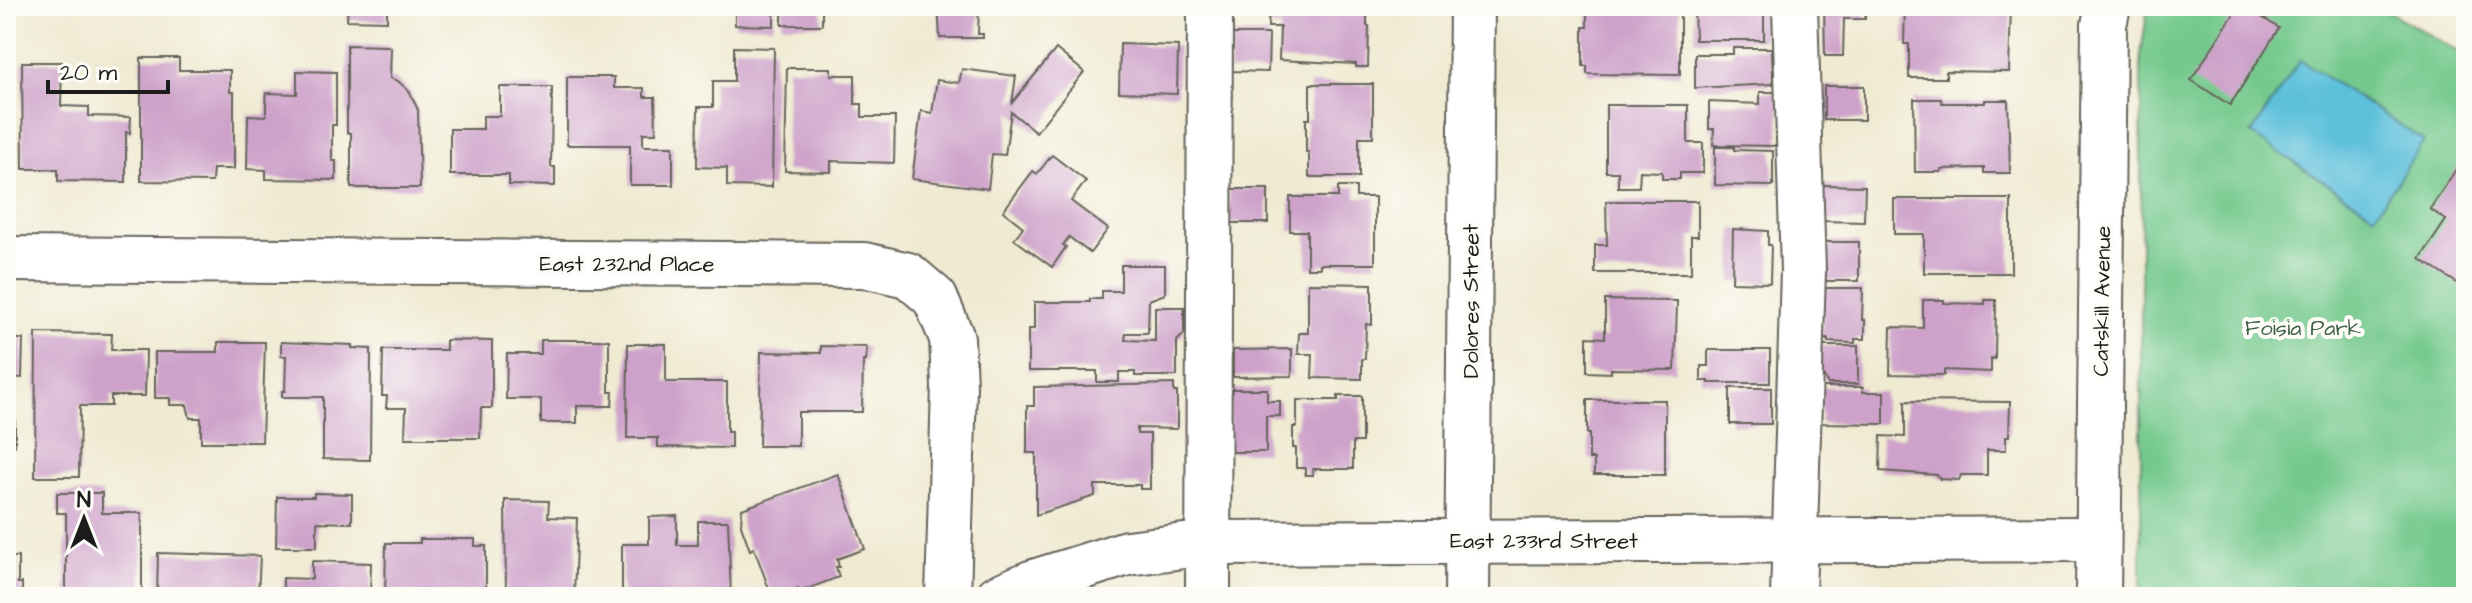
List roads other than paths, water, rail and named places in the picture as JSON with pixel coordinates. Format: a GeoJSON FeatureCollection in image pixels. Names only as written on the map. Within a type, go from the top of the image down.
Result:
{"type":"FeatureCollection","features":[{"type":"Feature","properties":{"kind":"street"},"geometry":{"type":"LineString","coordinates":[[1208,597],[1210,6]]}},
{"type":"Feature","properties":{"kind":"street","name":"Dolores Street"},"geometry":{"type":"LineString","coordinates":[[1467,597],[1472,6]]}},
{"type":"Feature","properties":{"kind":"street"},"geometry":{"type":"LineString","coordinates":[[1793,597],[1803,271],[1795,6]]}},
{"type":"Feature","properties":{"kind":"street","name":"Catskill Avenue"},"geometry":{"type":"LineString","coordinates":[[2098,597],[2104,25],[2108,6]]}},
{"type":"Feature","properties":{"kind":"street","name":"East 232nd Place"},"geometry":{"type":"LineString","coordinates":[[6,259],[864,265],[908,275],[935,298],[952,338],[954,386],[948,597]]}},
{"type":"Feature","properties":{"kind":"street","name":"East 233rd Street"},"geometry":{"type":"LineString","coordinates":[[998,597],[1031,583],[1127,553],[1209,543],[2098,539]]}},
{"type":"Feature","properties":{"kind":"water"},"geometry":{"type":"Polygon","coordinates":[[[2300,60],[2424,141],[2375,215],[2251,134],[2300,60]]]}},
{"type":"Feature","properties":{"kind":"park label","name":"Foisia Park"},"geometry":{"type":"Point","coordinates":[2303,327]}}]}
